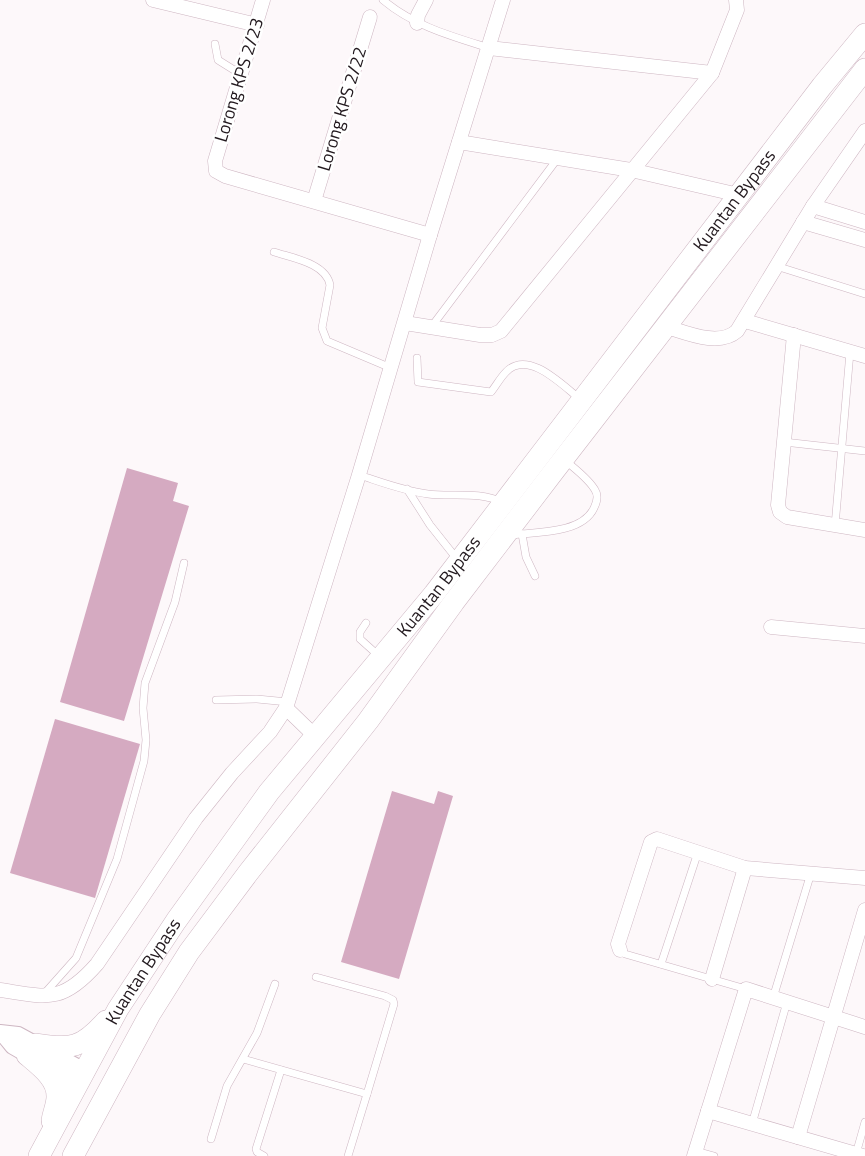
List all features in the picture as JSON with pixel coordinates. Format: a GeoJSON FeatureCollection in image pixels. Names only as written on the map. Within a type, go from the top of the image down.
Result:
{"type":"FeatureCollection","features":[{"type":"Feature","properties":{"kind":"highway","name":"Kuantan Bypass"},"geometry":{"type":"LineString","coordinates":[[39,1156],[85,1080],[118,1009],[224,853],[269,792],[381,658],[458,561],[738,195],[865,34]]}},
{"type":"Feature","properties":{"kind":"highway","name":"Kuantan Bypass"},"geometry":{"type":"LineString","coordinates":[[73,1156],[150,1014],[189,952],[248,873],[513,535],[564,459],[865,69]]}},
{"type":"Feature","properties":{"kind":"highway"},"geometry":{"type":"LineString","coordinates":[[32,1050],[65,1048],[81,1044],[90,1038],[118,1009]]}},
{"type":"Feature","properties":{"kind":"highway"},"geometry":{"type":"LineString","coordinates":[[104,1039],[120,1048],[127,1047],[135,1041]]}},
{"type":"Feature","properties":{"kind":"highway"},"geometry":{"type":"LineString","coordinates":[[32,1050],[51,1078],[57,1094],[50,1137]]}},
{"type":"Feature","properties":{"kind":"highway"},"geometry":{"type":"LineString","coordinates":[[97,1112],[98,1100],[85,1080],[111,1074],[123,1065]]}},
{"type":"Feature","properties":{"kind":"street"},"geometry":{"type":"LineString","coordinates":[[153,0],[257,25]]}},
{"type":"Feature","properties":{"kind":"street","name":"Lorong KPS 2/23"},"geometry":{"type":"LineString","coordinates":[[263,0],[215,160],[216,171],[225,176],[314,201]]}},
{"type":"Feature","properties":{"kind":"street"},"geometry":{"type":"LineString","coordinates":[[417,23],[418,15],[426,0]]}},
{"type":"Feature","properties":{"kind":"street"},"geometry":{"type":"LineString","coordinates":[[0,990],[43,996],[74,988],[97,964],[196,818],[232,773],[270,732],[287,705],[503,0]]}},
{"type":"Feature","properties":{"kind":"street"},"geometry":{"type":"LineString","coordinates":[[405,323],[480,335],[501,331],[712,73],[737,10],[736,0]]}},
{"type":"Feature","properties":{"kind":"street","name":"Lorong KPS 2/22"},"geometry":{"type":"LineString","coordinates":[[314,201],[370,17]]}},
{"type":"Feature","properties":{"kind":"street"},"geometry":{"type":"LineString","coordinates":[[489,48],[712,73]]}},
{"type":"Feature","properties":{"kind":"street"},"geometry":{"type":"LineString","coordinates":[[666,327],[700,337],[725,338],[737,332],[813,206],[865,131]]}},
{"type":"Feature","properties":{"kind":"street"},"geometry":{"type":"LineString","coordinates":[[459,142],[631,170],[738,195]]}},
{"type":"Feature","properties":{"kind":"street"},"geometry":{"type":"LineString","coordinates":[[314,201],[430,235]]}},
{"type":"Feature","properties":{"kind":"street"},"geometry":{"type":"LineString","coordinates":[[813,206],[864,219]]}},
{"type":"Feature","properties":{"kind":"street"},"geometry":{"type":"LineString","coordinates":[[803,222],[865,240]]}},
{"type":"Feature","properties":{"kind":"street"},"geometry":{"type":"LineString","coordinates":[[745,321],[865,356]]}},
{"type":"Feature","properties":{"kind":"street"},"geometry":{"type":"LineString","coordinates":[[795,335],[778,506],[780,512],[787,517],[865,530]]}},
{"type":"Feature","properties":{"kind":"street"},"geometry":{"type":"LineString","coordinates":[[771,627],[865,636]]}},
{"type":"Feature","properties":{"kind":"street"},"geometry":{"type":"LineString","coordinates":[[287,705],[315,736]]}},
{"type":"Feature","properties":{"kind":"street"},"geometry":{"type":"LineString","coordinates":[[620,950],[618,944],[651,842],[657,839],[745,868],[865,878]]}},
{"type":"Feature","properties":{"kind":"street"},"geometry":{"type":"LineString","coordinates":[[712,979],[745,868]]}},
{"type":"Feature","properties":{"kind":"street"},"geometry":{"type":"LineString","coordinates":[[798,1137],[865,910]]}},
{"type":"Feature","properties":{"kind":"street"},"geometry":{"type":"LineString","coordinates":[[695,1153],[746,989],[865,1027]]}},
{"type":"Feature","properties":{"kind":"street"},"geometry":{"type":"LineString","coordinates":[[2,1034],[18,1035],[32,1050],[85,1080]]}},
{"type":"Feature","properties":{"kind":"street"},"geometry":{"type":"LineString","coordinates":[[708,1111],[859,1155]]}},
{"type":"Feature","properties":{"kind":"lane"},"geometry":{"type":"LineString","coordinates":[[382,0],[395,10],[436,32],[489,48]]}},
{"type":"Feature","properties":{"kind":"lane"},"geometry":{"type":"LineString","coordinates":[[215,44],[218,60],[242,75]]}},
{"type":"Feature","properties":{"kind":"lane"},"geometry":{"type":"LineString","coordinates":[[432,326],[558,158]]}},
{"type":"Feature","properties":{"kind":"lane"},"geometry":{"type":"LineString","coordinates":[[274,252],[319,268],[329,278],[330,285],[322,328],[327,341],[391,368]]}},
{"type":"Feature","properties":{"kind":"lane"},"geometry":{"type":"LineString","coordinates":[[776,266],[865,294]]}},
{"type":"Feature","properties":{"kind":"lane"},"geometry":{"type":"LineString","coordinates":[[835,526],[850,352]]}},
{"type":"Feature","properties":{"kind":"lane"},"geometry":{"type":"LineString","coordinates":[[417,358],[418,382],[491,392],[506,371],[522,364],[542,370],[582,400]]}},
{"type":"Feature","properties":{"kind":"lane"},"geometry":{"type":"LineString","coordinates":[[784,441],[865,451]]}},
{"type":"Feature","properties":{"kind":"lane"},"geometry":{"type":"LineString","coordinates":[[535,576],[513,535],[572,527],[585,520],[593,511],[597,494],[594,488],[564,459]]}},
{"type":"Feature","properties":{"kind":"lane"},"geometry":{"type":"LineString","coordinates":[[359,475],[407,489],[443,495],[483,495],[504,502]]}},
{"type":"Feature","properties":{"kind":"lane"},"geometry":{"type":"LineString","coordinates":[[407,489],[430,525],[458,561]]}},
{"type":"Feature","properties":{"kind":"lane"},"geometry":{"type":"LineString","coordinates":[[43,996],[68,970],[76,958],[117,859],[144,761],[146,740],[142,708],[145,683],[175,602],[184,563]]}},
{"type":"Feature","properties":{"kind":"lane"},"geometry":{"type":"LineString","coordinates":[[366,623],[360,632],[360,639],[381,658]]}},
{"type":"Feature","properties":{"kind":"lane"},"geometry":{"type":"LineString","coordinates":[[216,700],[257,699],[287,705]]}},
{"type":"Feature","properties":{"kind":"lane"},"geometry":{"type":"LineString","coordinates":[[661,964],[698,852]]}},
{"type":"Feature","properties":{"kind":"lane"},"geometry":{"type":"LineString","coordinates":[[773,998],[811,873]]}},
{"type":"Feature","properties":{"kind":"lane"},"geometry":{"type":"LineString","coordinates":[[620,950],[625,954],[746,989]]}},
{"type":"Feature","properties":{"kind":"lane"},"geometry":{"type":"LineString","coordinates":[[316,977],[385,996],[393,1000],[394,1004],[348,1156]]}},
{"type":"Feature","properties":{"kind":"lane"},"geometry":{"type":"LineString","coordinates":[[211,1138],[226,1086],[257,1033],[275,984]]}},
{"type":"Feature","properties":{"kind":"lane"},"geometry":{"type":"LineString","coordinates":[[752,1124],[787,1002]]}},
{"type":"Feature","properties":{"kind":"lane"},"geometry":{"type":"LineString","coordinates":[[243,1059],[367,1094]]}},
{"type":"Feature","properties":{"kind":"lane"},"geometry":{"type":"LineString","coordinates":[[264,1156],[256,1149],[281,1070]]}},
{"type":"Feature","properties":{"kind":"lane"},"geometry":{"type":"LineString","coordinates":[[859,1155],[865,1122]]}},
{"type":"Feature","properties":{"kind":"lane"},"geometry":{"type":"LineString","coordinates":[[695,1153],[714,1156]]}},
{"type":"Feature","properties":{"kind":"building"},"geometry":{"type":"Polygon","coordinates":[[[127,468],[178,483],[173,501],[189,506],[124,721],[60,702],[127,468]]]}},
{"type":"Feature","properties":{"kind":"building"},"geometry":{"type":"Polygon","coordinates":[[[55,719],[140,744],[95,898],[10,873],[55,719]]]}},
{"type":"Feature","properties":{"kind":"building"},"geometry":{"type":"Polygon","coordinates":[[[392,791],[434,804],[438,791],[453,796],[399,979],[341,962],[392,791]]]}}]}
